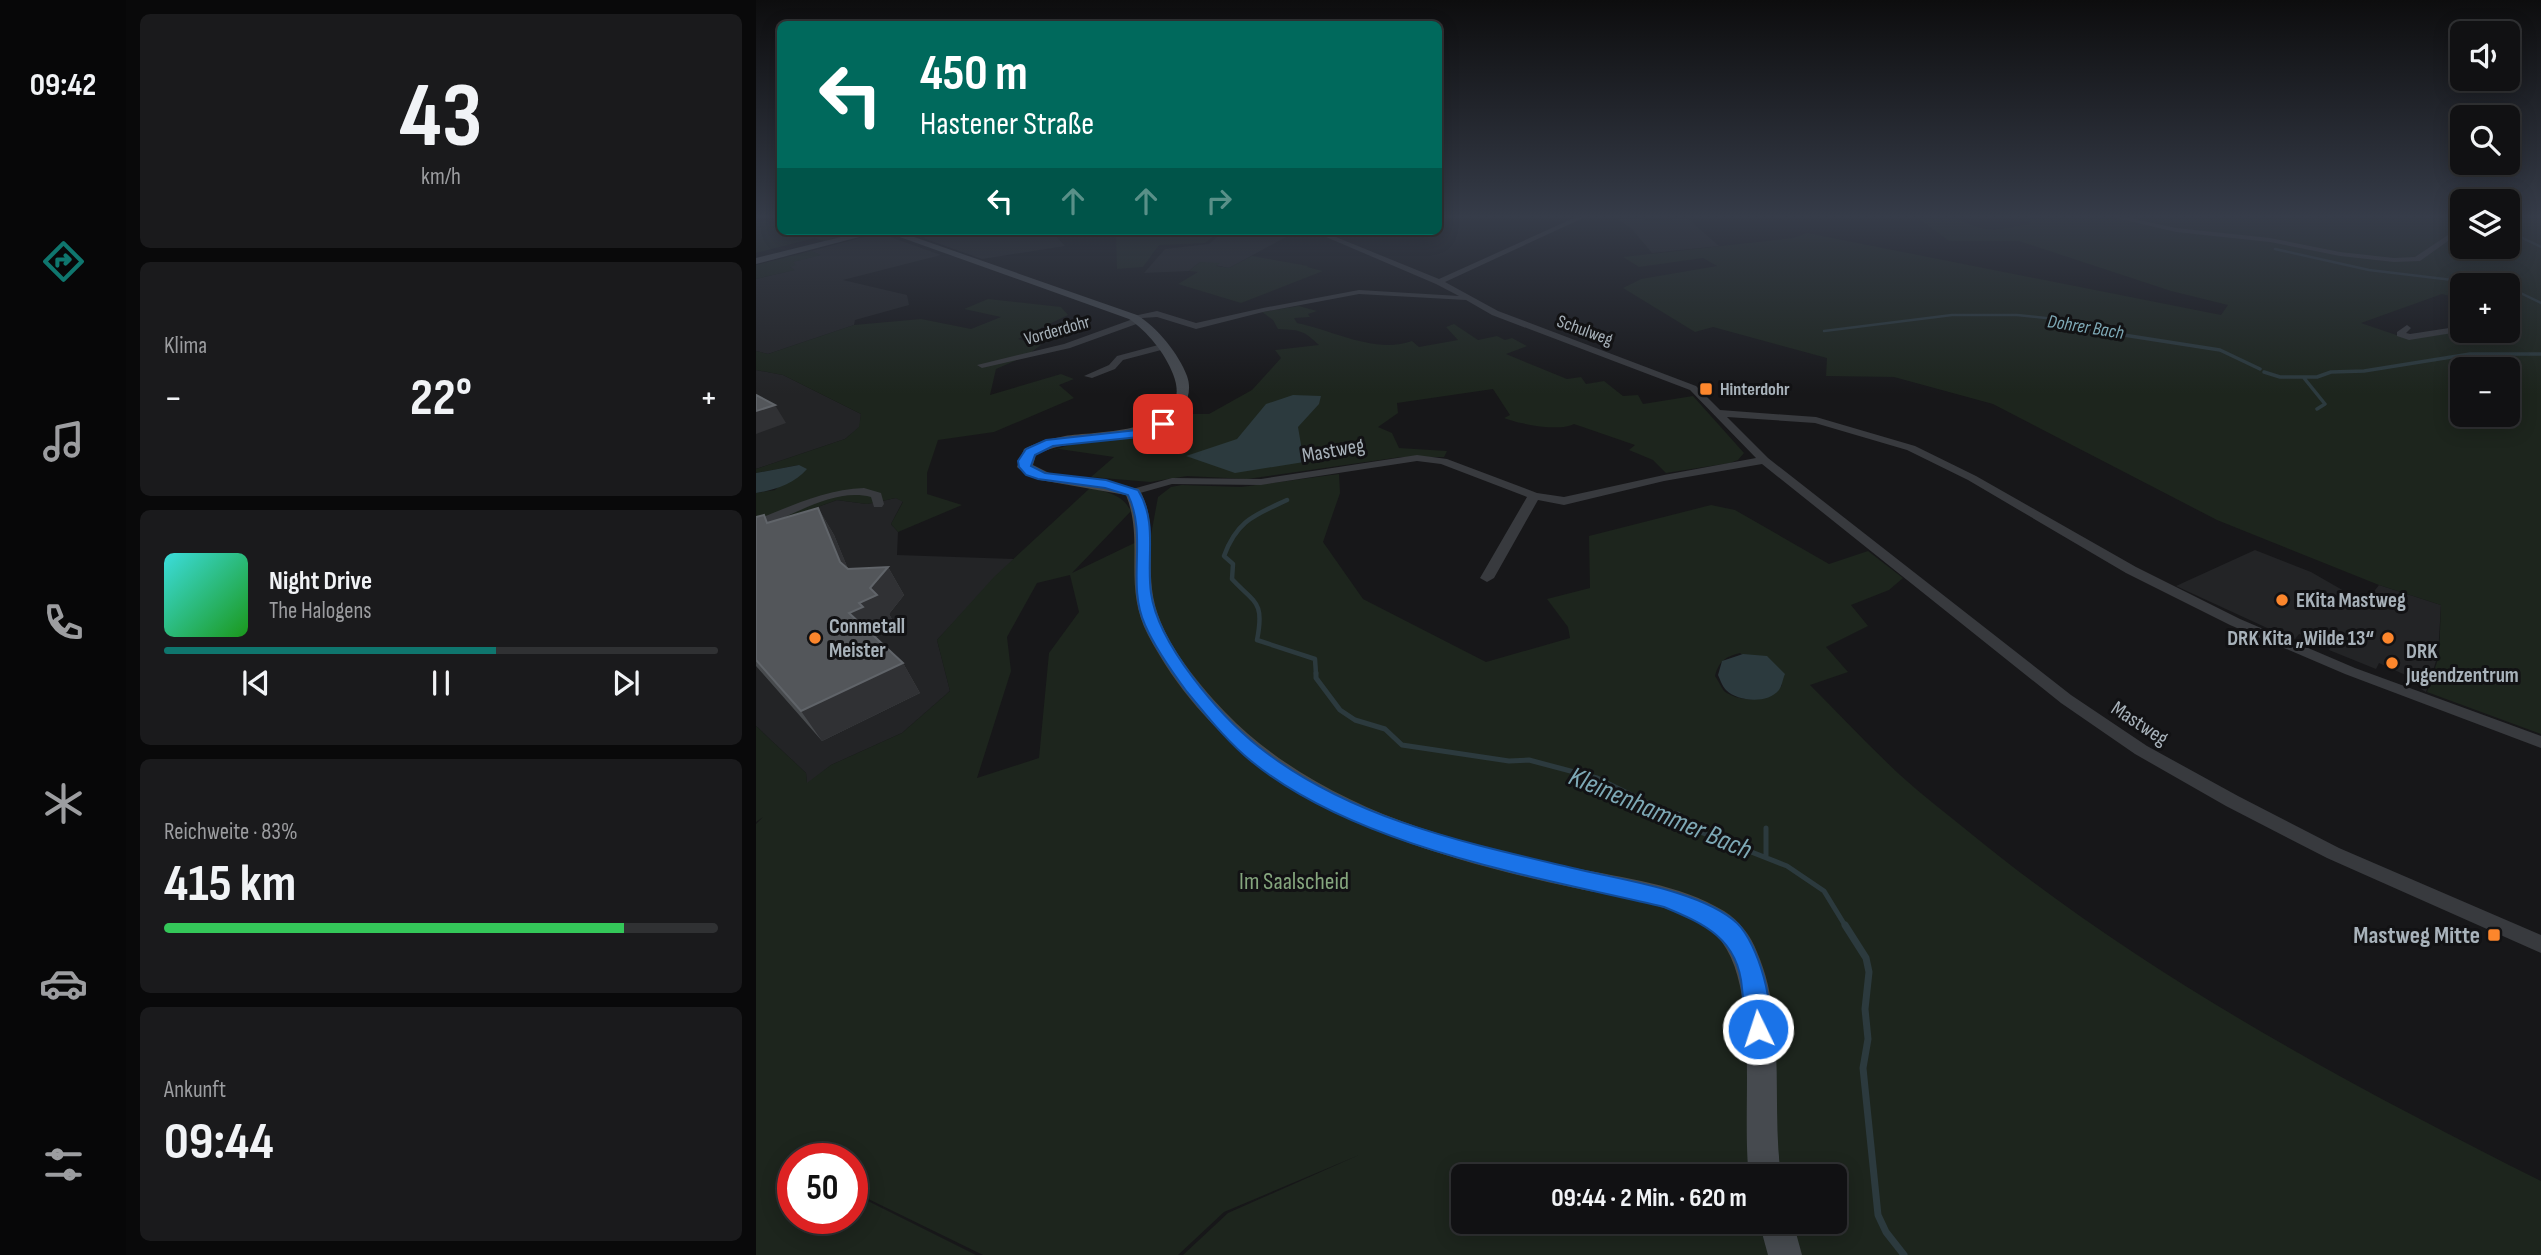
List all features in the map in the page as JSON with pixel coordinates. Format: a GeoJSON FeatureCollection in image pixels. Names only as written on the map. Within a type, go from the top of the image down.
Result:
{"type":"FeatureCollection","features":[{"type":"Feature","properties":{"kind":"main road"},"geometry":{"type":"LineString","coordinates":[[1018,277],[1136,318],[1162,347],[1183,377],[1182,392],[1175,415],[1163,424],[1139,433],[1051,443],[1030,452],[1024,461],[1025,467],[1031,473],[1043,477],[1106,484],[1133,492],[1140,506],[1143,527],[1143,591],[1153,627],[1184,675],[1213,712],[1252,751],[1299,783],[1354,813],[1400,831],[1504,862],[1667,899],[1701,913],[1729,930],[1746,957],[1757,1003],[1764,1164]]}},
{"type":"Feature","properties":{"kind":"main road"},"geometry":{"type":"LineString","coordinates":[[1779,1234],[1785,1255]]}},
{"type":"Feature","properties":{"kind":"street","name":"Schulweg"},"geometry":{"type":"LineString","coordinates":[[1426,277],[1495,313],[1693,388]]}},
{"type":"Feature","properties":{"kind":"street"},"geometry":{"type":"LineString","coordinates":[[1439,282],[1451,277]]}},
{"type":"Feature","properties":{"kind":"street"},"geometry":{"type":"LineString","coordinates":[[1136,318],[1157,314],[1196,326],[1359,292],[1465,299]]}},
{"type":"Feature","properties":{"kind":"street","name":"Vorderdohr"},"geometry":{"type":"LineString","coordinates":[[982,365],[1067,346],[1136,318]]}},
{"type":"Feature","properties":{"kind":"street"},"geometry":{"type":"LineString","coordinates":[[2407,328],[2400,334],[2409,337],[2450,331]]}},
{"type":"Feature","properties":{"kind":"street"},"geometry":{"type":"LineString","coordinates":[[1089,376],[1112,368],[1120,358],[1162,347]]}},
{"type":"Feature","properties":{"kind":"street","name":"Mastweg"},"geometry":{"type":"LineString","coordinates":[[1693,388],[1764,460],[2066,699],[2141,750],[2232,802],[2342,858],[2541,944]]}},
{"type":"Feature","properties":{"kind":"street"},"geometry":{"type":"LineString","coordinates":[[1720,413],[1816,420],[1911,448],[1972,478],[2131,570],[2235,622],[2350,671],[2541,742]]}},
{"type":"Feature","properties":{"kind":"street","name":"Mastweg"},"geometry":{"type":"LineString","coordinates":[[1133,492],[1172,481],[1261,482],[1417,458],[1443,461],[1534,496],[1564,501],[1664,478],[1764,460]]}},
{"type":"Feature","properties":{"kind":"street"},"geometry":{"type":"LineString","coordinates":[[756,524],[857,490],[867,490],[877,495],[878,504]]}},
{"type":"Feature","properties":{"kind":"street"},"geometry":{"type":"LineString","coordinates":[[1487,578],[1534,496]]}},
{"type":"Feature","properties":{"kind":"shaded area"},"geometry":{"type":"Polygon","coordinates":[[[766,277],[856,277],[843,280],[907,295],[909,305],[855,320],[854,325],[768,354],[756,351],[756,279],[766,277]]]}},
{"type":"Feature","properties":{"kind":"shaded area"},"geometry":{"type":"Polygon","coordinates":[[[756,370],[783,375],[861,414],[860,427],[845,439],[756,469],[756,370]]]}},
{"type":"Feature","properties":{"kind":"shaded area"},"geometry":{"type":"Polygon","coordinates":[[[1293,395],[1321,396],[1319,404],[1298,427],[1304,462],[1235,473],[1186,456],[1237,439],[1266,404],[1293,395]]]}},
{"type":"Feature","properties":{"kind":"shaded area"},"geometry":{"type":"Polygon","coordinates":[[[799,465],[807,469],[796,479],[777,488],[756,493],[756,473],[799,465]]]}},
{"type":"Feature","properties":{"kind":"shaded area"},"geometry":{"type":"Polygon","coordinates":[[[896,498],[903,501],[891,524],[898,532],[897,555],[1014,559],[937,640],[950,691],[902,733],[831,765],[807,784],[806,773],[756,726],[756,529],[837,500],[867,504],[896,498]]]}},
{"type":"Feature","properties":{"kind":"shaded area"},"geometry":{"type":"Polygon","coordinates":[[[2255,550],[2311,572],[2365,603],[2379,585],[2441,605],[2438,655],[2426,692],[2421,689],[2423,683],[2379,663],[2376,669],[2329,650],[2332,644],[2299,634],[2295,639],[2278,633],[2176,586],[2255,550]]]}},
{"type":"Feature","properties":{"kind":"shaded area"},"geometry":{"type":"Polygon","coordinates":[[[1743,654],[1767,656],[1785,674],[1774,695],[1761,699],[1745,699],[1731,694],[1725,688],[1718,675],[1722,661],[1743,654]]]}},
{"type":"Feature","properties":{"kind":"green space"},"geometry":{"type":"Polygon","coordinates":[[[1190,277],[1309,277],[1241,303],[1178,284],[1190,277]]]}},
{"type":"Feature","properties":{"kind":"green space"},"geometry":{"type":"Polygon","coordinates":[[[1655,277],[2027,277],[2221,315],[2228,305],[2127,277],[2450,277],[2450,296],[2442,294],[2361,323],[2408,339],[2450,333],[2450,343],[2520,343],[2520,277],[2541,277],[2541,734],[2427,692],[2439,656],[2441,605],[2379,585],[2217,520],[1993,404],[1894,377],[1826,376],[1827,358],[1713,327],[1695,332],[1623,288],[1641,279],[1655,277]]]}},
{"type":"Feature","properties":{"kind":"green space"},"geometry":{"type":"Polygon","coordinates":[[[988,299],[1061,307],[1068,315],[1018,339],[1041,345],[1026,356],[996,369],[990,395],[1061,374],[1074,379],[1059,385],[1074,398],[994,432],[938,440],[927,473],[927,494],[962,505],[898,532],[891,524],[903,502],[896,498],[867,504],[837,500],[756,529],[756,493],[775,490],[799,465],[756,473],[756,469],[845,439],[859,427],[861,414],[783,375],[756,370],[756,351],[768,354],[854,325],[921,319],[971,329],[1001,317],[964,309],[988,299]]]}},
{"type":"Feature","properties":{"kind":"green space"},"geometry":{"type":"Polygon","coordinates":[[[1299,306],[1317,311],[1308,314],[1310,317],[1294,318],[1297,323],[1355,340],[1384,345],[1412,341],[1419,347],[1458,340],[1446,327],[1454,324],[1478,340],[1497,336],[1505,340],[1512,338],[1527,346],[1506,354],[1567,379],[1581,377],[1586,384],[1604,381],[1623,396],[1638,395],[1643,404],[1693,396],[1744,453],[1738,460],[1730,463],[1666,473],[1653,460],[1629,450],[1635,445],[1574,424],[1550,427],[1504,418],[1510,415],[1493,389],[1397,403],[1398,413],[1378,427],[1392,433],[1399,448],[1447,451],[1444,457],[1401,457],[1247,479],[1187,476],[1150,482],[1091,477],[1114,457],[1059,449],[1049,451],[1070,445],[1148,436],[1163,430],[1186,414],[1209,414],[1252,390],[1281,358],[1275,350],[1319,345],[1302,332],[1278,329],[1273,320],[1262,312],[1299,306]]]}},
{"type":"Feature","properties":{"kind":"green space","name":"Im Saalscheid"},"geometry":{"type":"Polygon","coordinates":[[[1339,474],[1340,493],[1323,542],[1363,599],[1486,662],[1570,638],[1568,627],[1547,599],[1590,588],[1589,536],[1711,505],[1735,510],[1829,564],[1868,551],[1903,578],[1889,590],[1851,605],[1868,626],[1826,647],[1848,672],[1810,685],[1917,790],[2035,884],[2103,932],[2245,1022],[2318,1064],[2541,1181],[2541,1255],[1183,1255],[1228,1213],[1359,1155],[1224,1212],[1178,1255],[983,1255],[868,1199],[868,1143],[777,1143],[777,1234],[868,1234],[868,1201],[976,1255],[756,1255],[756,824],[763,817],[756,822],[756,726],[806,773],[807,783],[831,765],[902,733],[950,691],[937,640],[994,577],[1090,488],[1119,497],[1131,511],[1072,573],[1151,535],[1158,497],[1171,487],[1241,487],[1339,474]],[[1070,575],[1037,583],[1007,637],[1011,671],[977,778],[1039,758],[1049,653],[1079,612],[1070,575]],[[1740,653],[1723,660],[1715,676],[1724,691],[1739,698],[1755,699],[1771,695],[1782,685],[1740,653]]]}},
{"type":"Feature","properties":{"kind":"building"},"geometry":{"type":"Polygon","coordinates":[[[756,395],[775,405],[756,411],[756,395]]]}},
{"type":"Feature","properties":{"kind":"building","name":"Conmetall Meister"},"geometry":{"type":"Polygon","coordinates":[[[818,508],[840,562],[848,569],[888,567],[870,588],[877,595],[859,603],[863,607],[849,613],[903,663],[801,711],[756,660],[756,517],[764,515],[767,523],[818,508]]]}},
{"type":"Feature","properties":{"kind":"waterway"},"geometry":{"type":"LineString","coordinates":[[2424,277],[2450,280]]}},
{"type":"Feature","properties":{"kind":"waterway"},"geometry":{"type":"LineString","coordinates":[[2520,293],[2541,303]]}},
{"type":"Feature","properties":{"kind":"waterway","name":"Dohrer Bach"},"geometry":{"type":"LineString","coordinates":[[1824,331],[1952,315],[2017,315],[2064,320],[2090,330],[2109,333]]}},
{"type":"Feature","properties":{"kind":"waterway","name":"Dohrer Bach"},"geometry":{"type":"LineString","coordinates":[[2098,331],[2109,333]]}},
{"type":"Feature","properties":{"kind":"waterway","name":"Dohrer Bach"},"geometry":{"type":"LineString","coordinates":[[2109,333],[2220,350],[2260,369]]}},
{"type":"Feature","properties":{"kind":"waterway","name":"Dohrer Bach"},"geometry":{"type":"LineString","coordinates":[[2264,372],[2280,377],[2317,377],[2331,372],[2364,371],[2470,354],[2541,354]]}},
{"type":"Feature","properties":{"kind":"waterway"},"geometry":{"type":"LineString","coordinates":[[2304,378],[2325,404],[2317,409]]}},
{"type":"Feature","properties":{"kind":"waterway","name":"Kleinenhammer Bach"},"geometry":{"type":"LineString","coordinates":[[1287,500],[1256,515],[1241,526],[1224,556],[1233,564],[1232,579],[1252,598],[1258,609],[1260,617],[1257,640],[1315,659],[1316,674]]}},
{"type":"Feature","properties":{"kind":"waterway","name":"Kleinenhammer Bach"},"geometry":{"type":"LineString","coordinates":[[1316,674],[1316,678],[1340,710],[1355,720],[1385,729],[1402,745],[1509,761],[1529,760],[1597,778],[1666,812],[1678,814],[1703,833],[1787,866],[1824,891],[1846,927]]}},
{"type":"Feature","properties":{"kind":"waterway"},"geometry":{"type":"LineString","coordinates":[[1766,828],[1766,856]]}},
{"type":"Feature","properties":{"kind":"waterway","name":"Kleinenhammer Bach"},"geometry":{"type":"LineString","coordinates":[[1845,925],[1866,958],[1869,972],[1865,1009],[1868,1039],[1863,1068],[1878,1215],[1886,1232],[1904,1255]]}},
{"type":"Feature","properties":{"kind":"place","name":"Hinterdohr"},"geometry":{"type":"Point","coordinates":[1706,389]}},
{"type":"Feature","properties":{"kind":"place","name":"EKita Mastweg"},"geometry":{"type":"Point","coordinates":[2282,600]}},
{"type":"Feature","properties":{"kind":"place","name":"Conmetall Meister"},"geometry":{"type":"Point","coordinates":[815,638]}},
{"type":"Feature","properties":{"kind":"place","name":"DRK Kita „Wilde 13“"},"geometry":{"type":"Point","coordinates":[2388,638]}},
{"type":"Feature","properties":{"kind":"place","name":"DRK Jugendzentrum"},"geometry":{"type":"Point","coordinates":[2392,663]}},
{"type":"Feature","properties":{"kind":"place","name":"Mastweg Mitte"},"geometry":{"type":"Point","coordinates":[2494,935]}},
{"type":"Feature","properties":{"kind":"route"},"geometry":{"type":"LineString","coordinates":[[1163,424],[1139,433],[1064,439],[1038,447],[1030,452],[1024,461],[1025,467],[1031,473],[1043,477],[1106,484],[1133,492],[1140,506],[1143,527],[1143,591],[1153,627],[1184,675],[1213,712],[1252,751],[1299,783],[1354,813],[1450,848],[1667,899],[1701,913],[1729,930],[1746,957],[1757,1003],[1758,1029]]}}]}
